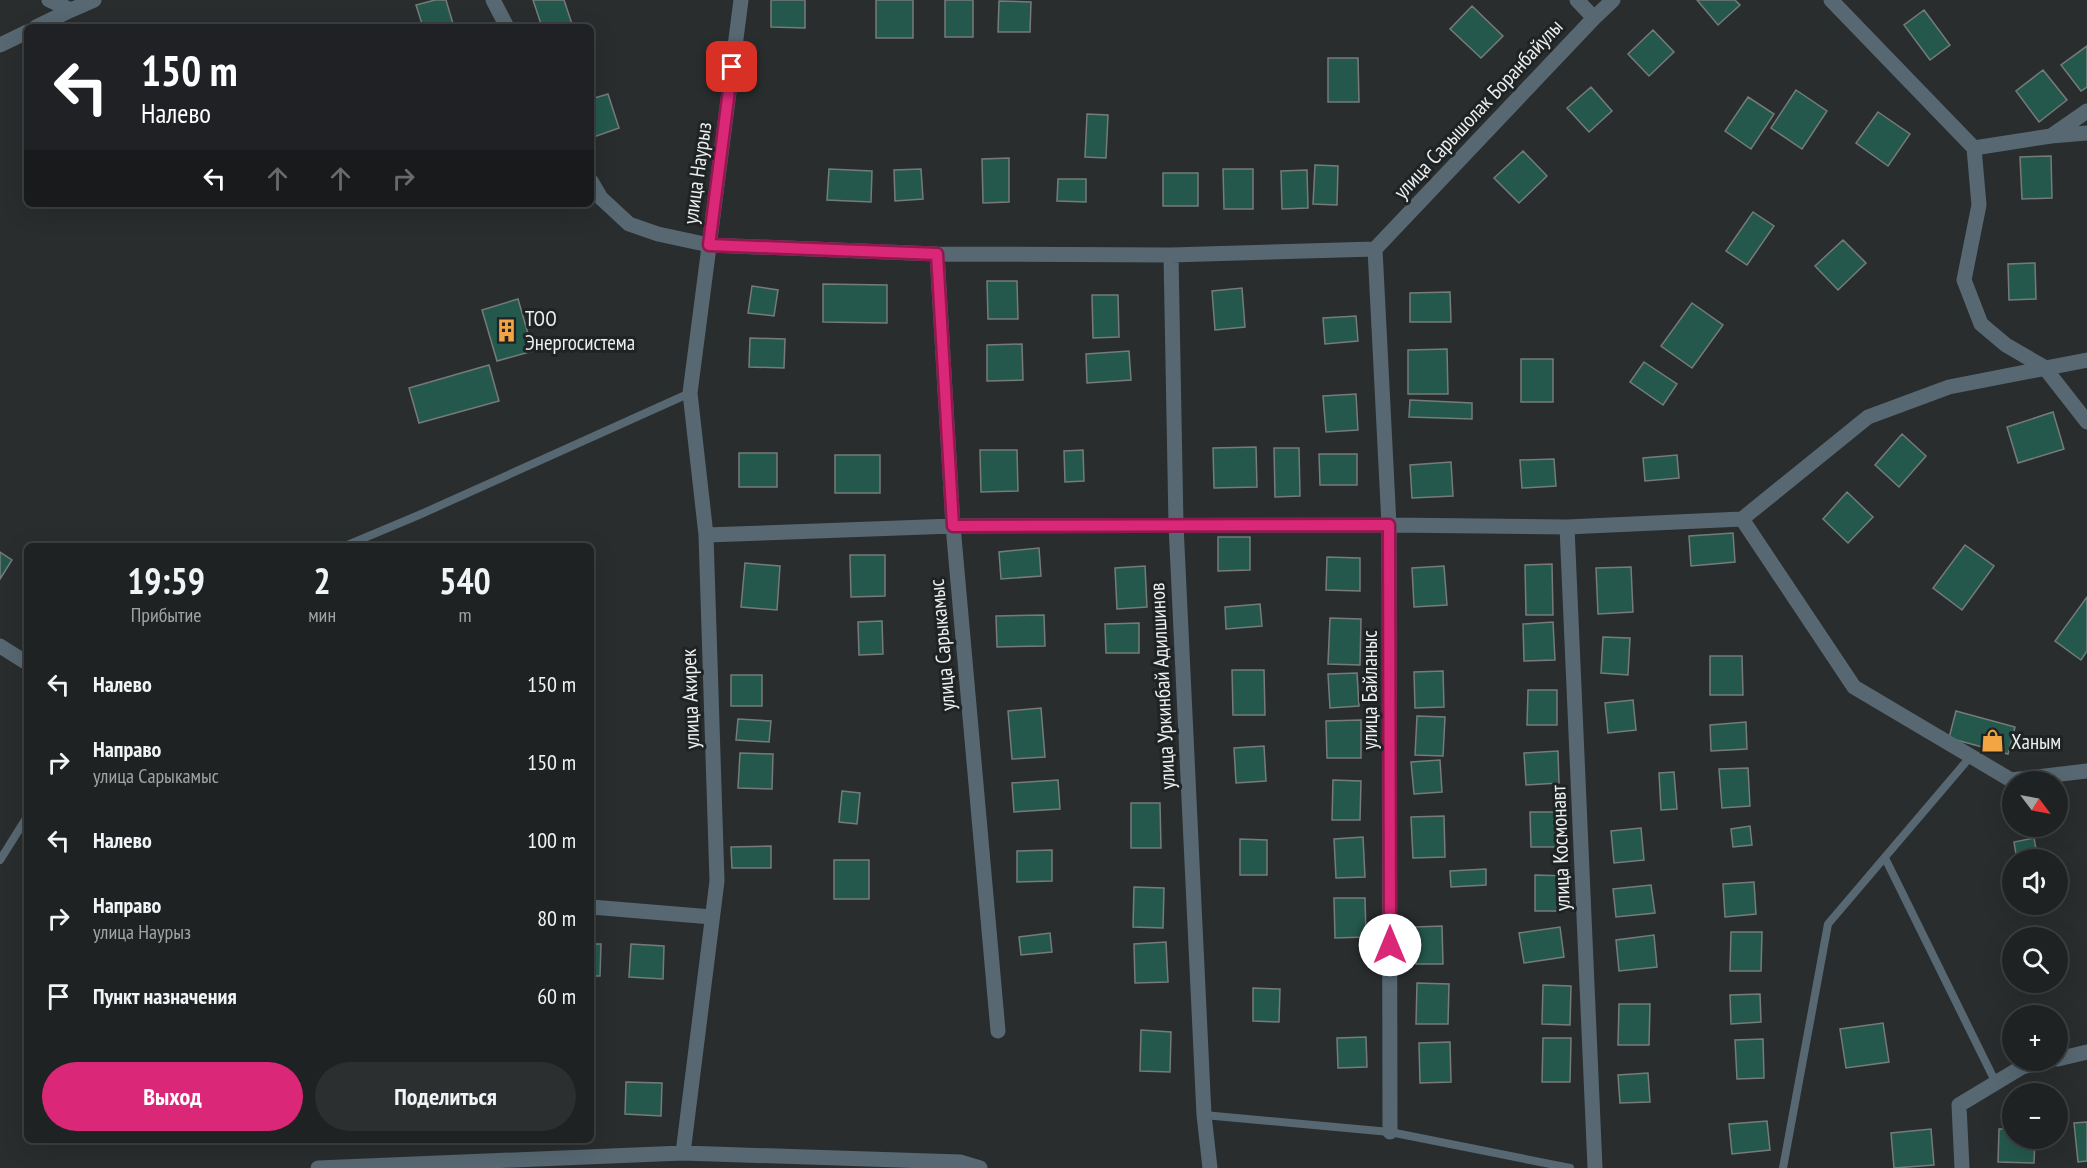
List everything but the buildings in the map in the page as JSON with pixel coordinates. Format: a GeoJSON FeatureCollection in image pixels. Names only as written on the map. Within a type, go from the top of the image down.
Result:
{"type":"FeatureCollection","features":[{"type":"Feature","properties":{"kind":"street"},"geometry":{"type":"LineString","coordinates":[[50,0],[71,10]]}},
{"type":"Feature","properties":{"kind":"street"},"geometry":{"type":"LineString","coordinates":[[42,24],[94,0]]}},
{"type":"Feature","properties":{"kind":"street"},"geometry":{"type":"LineString","coordinates":[[493,0],[505,24]]}},
{"type":"Feature","properties":{"kind":"street","name":"улица Наурыз"},"geometry":{"type":"LineString","coordinates":[[709,245],[741,0]]}},
{"type":"Feature","properties":{"kind":"street"},"geometry":{"type":"LineString","coordinates":[[1577,0],[1594,18]]}},
{"type":"Feature","properties":{"kind":"street","name":"улица Сарышолак Боранбайулы"},"geometry":{"type":"LineString","coordinates":[[1376,249],[1613,0]]}},
{"type":"Feature","properties":{"kind":"street"},"geometry":{"type":"LineString","coordinates":[[1831,0],[1974,148],[1979,205],[1964,280],[1980,324],[2006,345],[2044,367],[2087,422]]}},
{"type":"Feature","properties":{"kind":"street"},"geometry":{"type":"LineString","coordinates":[[0,45],[24,33]]}},
{"type":"Feature","properties":{"kind":"street"},"geometry":{"type":"LineString","coordinates":[[2051,136],[2087,111]]}},
{"type":"Feature","properties":{"kind":"street"},"geometry":{"type":"LineString","coordinates":[[1974,148],[2087,133]]}},
{"type":"Feature","properties":{"kind":"street"},"geometry":{"type":"LineString","coordinates":[[594,186],[601,198],[629,224],[658,234],[709,245],[937,254],[1171,255],[1376,249]]}},
{"type":"Feature","properties":{"kind":"street","name":"улица Акирек"},"geometry":{"type":"LineString","coordinates":[[683,1153],[717,881],[706,535],[690,393],[709,245]]}},
{"type":"Feature","properties":{"kind":"street","name":"улица Байланыс"},"geometry":{"type":"LineString","coordinates":[[1376,249],[1389,525],[1390,1132]]}},
{"type":"Feature","properties":{"kind":"street","name":"улица Сарыкамыс"},"geometry":{"type":"LineString","coordinates":[[937,254],[953,526],[998,1031]]}},
{"type":"Feature","properties":{"kind":"street","name":"улица Уркинбай Адилшинов"},"geometry":{"type":"LineString","coordinates":[[1171,255],[1176,525],[1204,1114],[1210,1168]]}},
{"type":"Feature","properties":{"kind":"street"},"geometry":{"type":"LineString","coordinates":[[706,535],[953,526],[1568,527],[1743,519],[1869,417],[1949,387],[2087,360]]}},
{"type":"Feature","properties":{"kind":"street"},"geometry":{"type":"LineString","coordinates":[[1743,519],[1854,687],[2011,780],[2087,771]]}},
{"type":"Feature","properties":{"kind":"street","name":"улица Космонавт"},"geometry":{"type":"LineString","coordinates":[[1568,527],[1595,1168]]}},
{"type":"Feature","properties":{"kind":"street"},"geometry":{"type":"LineString","coordinates":[[0,646],[24,661]]}},
{"type":"Feature","properties":{"kind":"street"},"geometry":{"type":"LineString","coordinates":[[594,907],[712,917]]}},
{"type":"Feature","properties":{"kind":"street"},"geometry":{"type":"LineString","coordinates":[[2068,1057],[2087,1052]]}},
{"type":"Feature","properties":{"kind":"street"},"geometry":{"type":"LineString","coordinates":[[1962,1168],[1959,1105],[2016,1071]]}},
{"type":"Feature","properties":{"kind":"street"},"geometry":{"type":"LineString","coordinates":[[318,1168],[683,1153],[960,1162],[980,1168]]}},
{"type":"Feature","properties":{"kind":"lane"},"geometry":{"type":"LineString","coordinates":[[352,543],[690,393]]}},
{"type":"Feature","properties":{"kind":"lane"},"geometry":{"type":"LineString","coordinates":[[1783,1168],[1828,924],[1971,756]]}},
{"type":"Feature","properties":{"kind":"lane"},"geometry":{"type":"LineString","coordinates":[[0,860],[24,822]]}},
{"type":"Feature","properties":{"kind":"lane"},"geometry":{"type":"LineString","coordinates":[[1885,858],[1996,1083]]}},
{"type":"Feature","properties":{"kind":"lane"},"geometry":{"type":"LineString","coordinates":[[1204,1114],[1390,1132],[1570,1168]]}},
{"type":"Feature","properties":{"kind":"place","name":"ТОО Энергосистема"},"geometry":{"type":"Point","coordinates":[507,330]}},
{"type":"Feature","properties":{"kind":"place","name":"Ханым"},"geometry":{"type":"Point","coordinates":[1993,741]}},
{"type":"Feature","properties":{"kind":"route"},"geometry":{"type":"LineString","coordinates":[[732,67],[709,245],[937,254],[953,526],[1389,525],[1390,945]]}}]}
